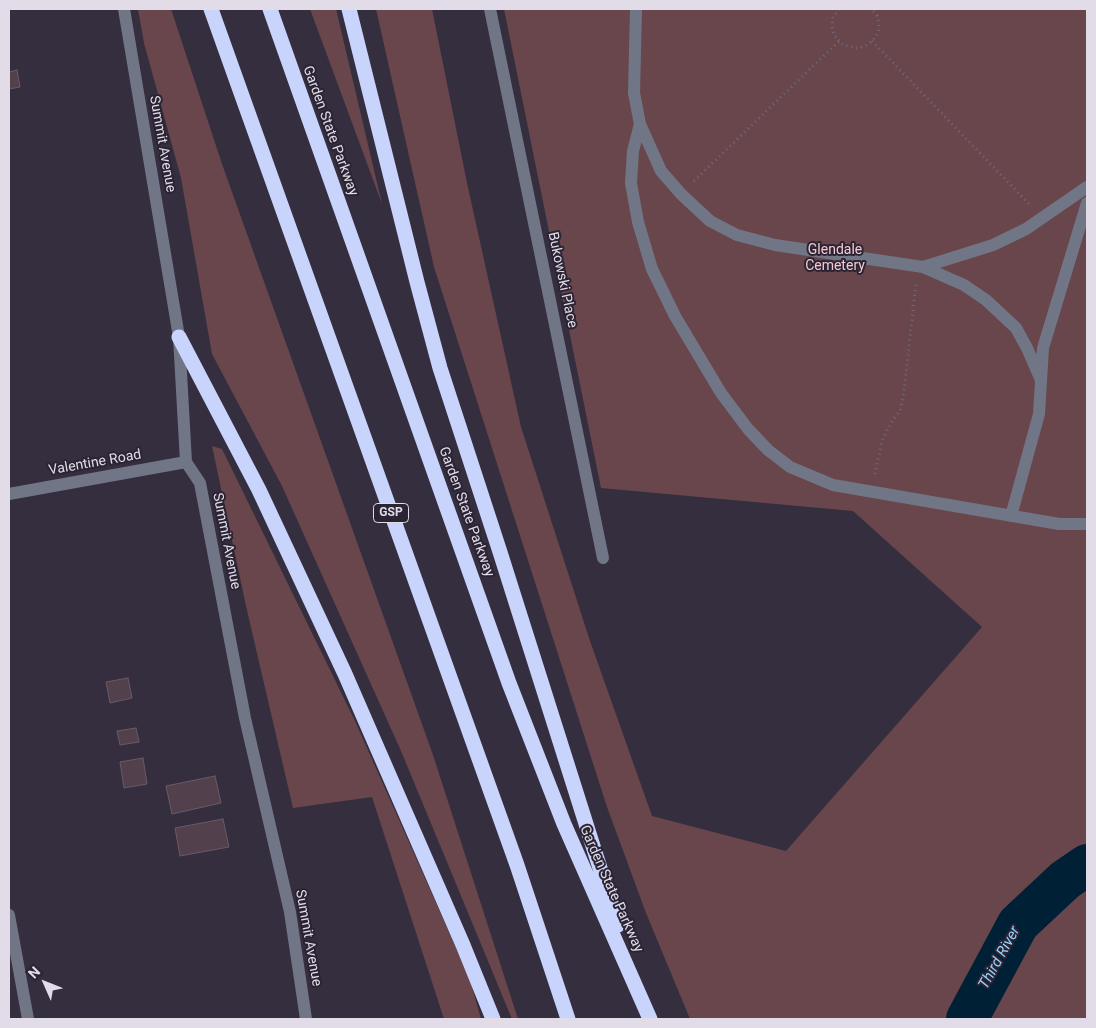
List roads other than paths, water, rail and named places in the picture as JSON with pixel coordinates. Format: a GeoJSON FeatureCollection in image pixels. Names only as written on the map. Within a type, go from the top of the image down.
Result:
{"type":"FeatureCollection","features":[{"type":"Feature","properties":{"kind":"highway","name":"GSP"},"geometry":{"type":"LineString","coordinates":[[211,9],[510,846],[568,1019]]}},
{"type":"Feature","properties":{"kind":"highway","name":"Garden State Parkway"},"geometry":{"type":"LineString","coordinates":[[270,9],[509,683],[564,824],[650,1019]]}},
{"type":"Feature","properties":{"kind":"highway"},"geometry":{"type":"LineString","coordinates":[[349,9],[440,368],[640,996]]}},
{"type":"Feature","properties":{"kind":"highway"},"geometry":{"type":"LineString","coordinates":[[179,338],[259,490],[341,665],[463,945],[493,1019]]}},
{"type":"Feature","properties":{"kind":"street","name":"Summit Avenue"},"geometry":{"type":"LineString","coordinates":[[124,9],[179,338],[186,462],[200,483],[245,718],[290,912],[306,1019]]}},
{"type":"Feature","properties":{"kind":"street","name":"Bukowski Place"},"geometry":{"type":"LineString","coordinates":[[490,9],[603,558]]}},
{"type":"Feature","properties":{"kind":"street"},"geometry":{"type":"LineString","coordinates":[[636,9],[634,93],[640,124],[661,171],[681,194],[710,221],[737,235],[775,244],[920,267],[964,286],[986,300],[1016,328],[1041,380]]}},
{"type":"Feature","properties":{"kind":"street"},"geometry":{"type":"LineString","coordinates":[[640,124],[633,151],[631,184],[638,222],[652,269],[675,316],[721,393],[748,429],[768,450],[790,467],[833,485],[1059,524],[1087,524]]}},
{"type":"Feature","properties":{"kind":"street"},"geometry":{"type":"LineString","coordinates":[[920,267],[993,245],[1026,229],[1087,186]]}},
{"type":"Feature","properties":{"kind":"street"},"geometry":{"type":"LineString","coordinates":[[1011,516],[1039,414],[1042,348],[1087,203]]}},
{"type":"Feature","properties":{"kind":"street","name":"Valentine Road"},"geometry":{"type":"LineString","coordinates":[[9,494],[186,462]]}},
{"type":"Feature","properties":{"kind":"street"},"geometry":{"type":"LineString","coordinates":[[9,915],[28,1019]]}},
{"type":"Feature","properties":{"kind":"waterway","name":"Third River"},"geometry":{"type":"LineString","coordinates":[[967,1019],[1018,924],[1065,880],[1087,865]]}},
{"type":"Feature","properties":{"kind":"park label","name":"Glendale Cemetery"},"geometry":{"type":"Point","coordinates":[835,258]}}]}
